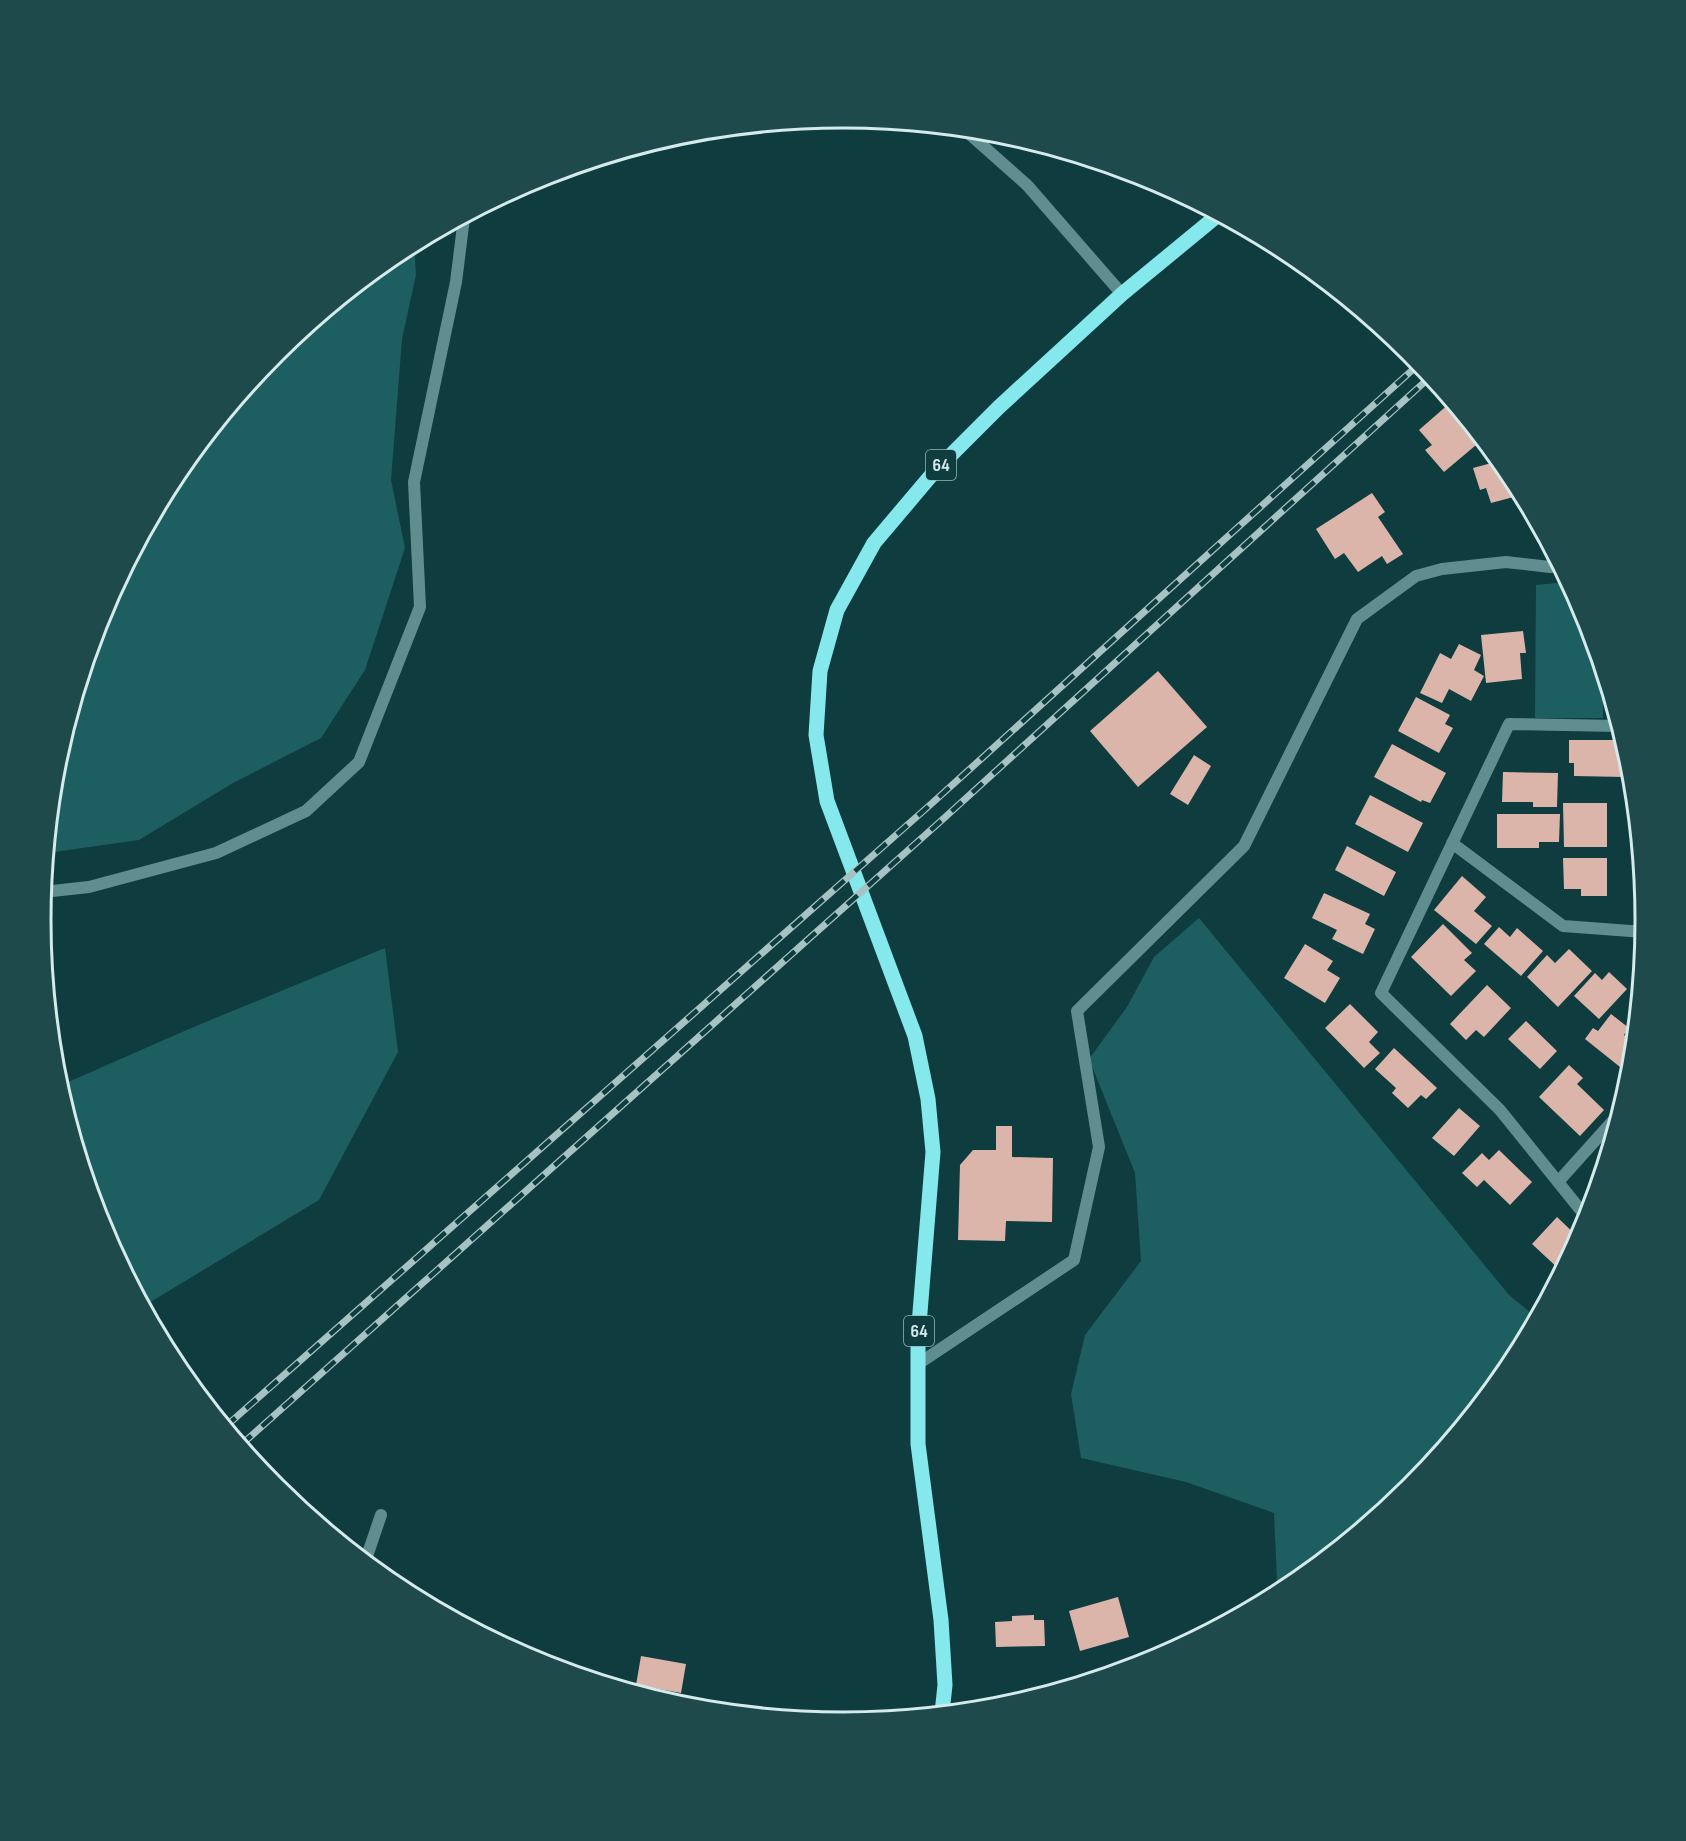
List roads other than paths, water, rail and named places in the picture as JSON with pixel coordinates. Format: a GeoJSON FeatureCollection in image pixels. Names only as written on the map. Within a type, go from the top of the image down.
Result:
{"type":"FeatureCollection","features":[{"type":"Feature","properties":{"kind":"main road","name":"64"},"geometry":{"type":"LineString","coordinates":[[943,1706],[945,1685],[942,1631],[918,1444],[918,1337],[933,1152],[928,1099],[915,1036],[827,801],[816,735],[820,671],[837,610],[874,543],[934,472],[999,407],[1122,294],[1212,220]]}},
{"type":"Feature","properties":{"kind":"street"},"geometry":{"type":"LineString","coordinates":[[977,140],[1027,184],[1122,294]]}},
{"type":"Feature","properties":{"kind":"street"},"geometry":{"type":"LineString","coordinates":[[52,891],[90,887],[216,853],[306,811],[359,762],[420,607],[414,482],[456,282],[463,226]]}},
{"type":"Feature","properties":{"kind":"street"},"geometry":{"type":"LineString","coordinates":[[918,1364],[1074,1260],[1099,1147],[1077,1011],[1244,846],[1357,619],[1416,576],[1442,569],[1506,562],[1551,567]]}},
{"type":"Feature","properties":{"kind":"street"},"geometry":{"type":"LineString","coordinates":[[1580,1210],[1500,1110],[1381,993],[1509,724],[1610,726]]}},
{"type":"Feature","properties":{"kind":"street"},"geometry":{"type":"LineString","coordinates":[[1452,843],[1563,926],[1635,931]]}},
{"type":"Feature","properties":{"kind":"street"},"geometry":{"type":"LineString","coordinates":[[1558,1182],[1607,1127]]}},
{"type":"Feature","properties":{"kind":"street"},"geometry":{"type":"LineString","coordinates":[[368,1554],[381,1515]]}},
{"type":"Feature","properties":{"kind":"railway"},"geometry":{"type":"LineString","coordinates":[[231,1422],[930,805],[1412,370]]}},
{"type":"Feature","properties":{"kind":"railway"},"geometry":{"type":"LineString","coordinates":[[246,1441],[942,820],[1424,383]]}}]}
